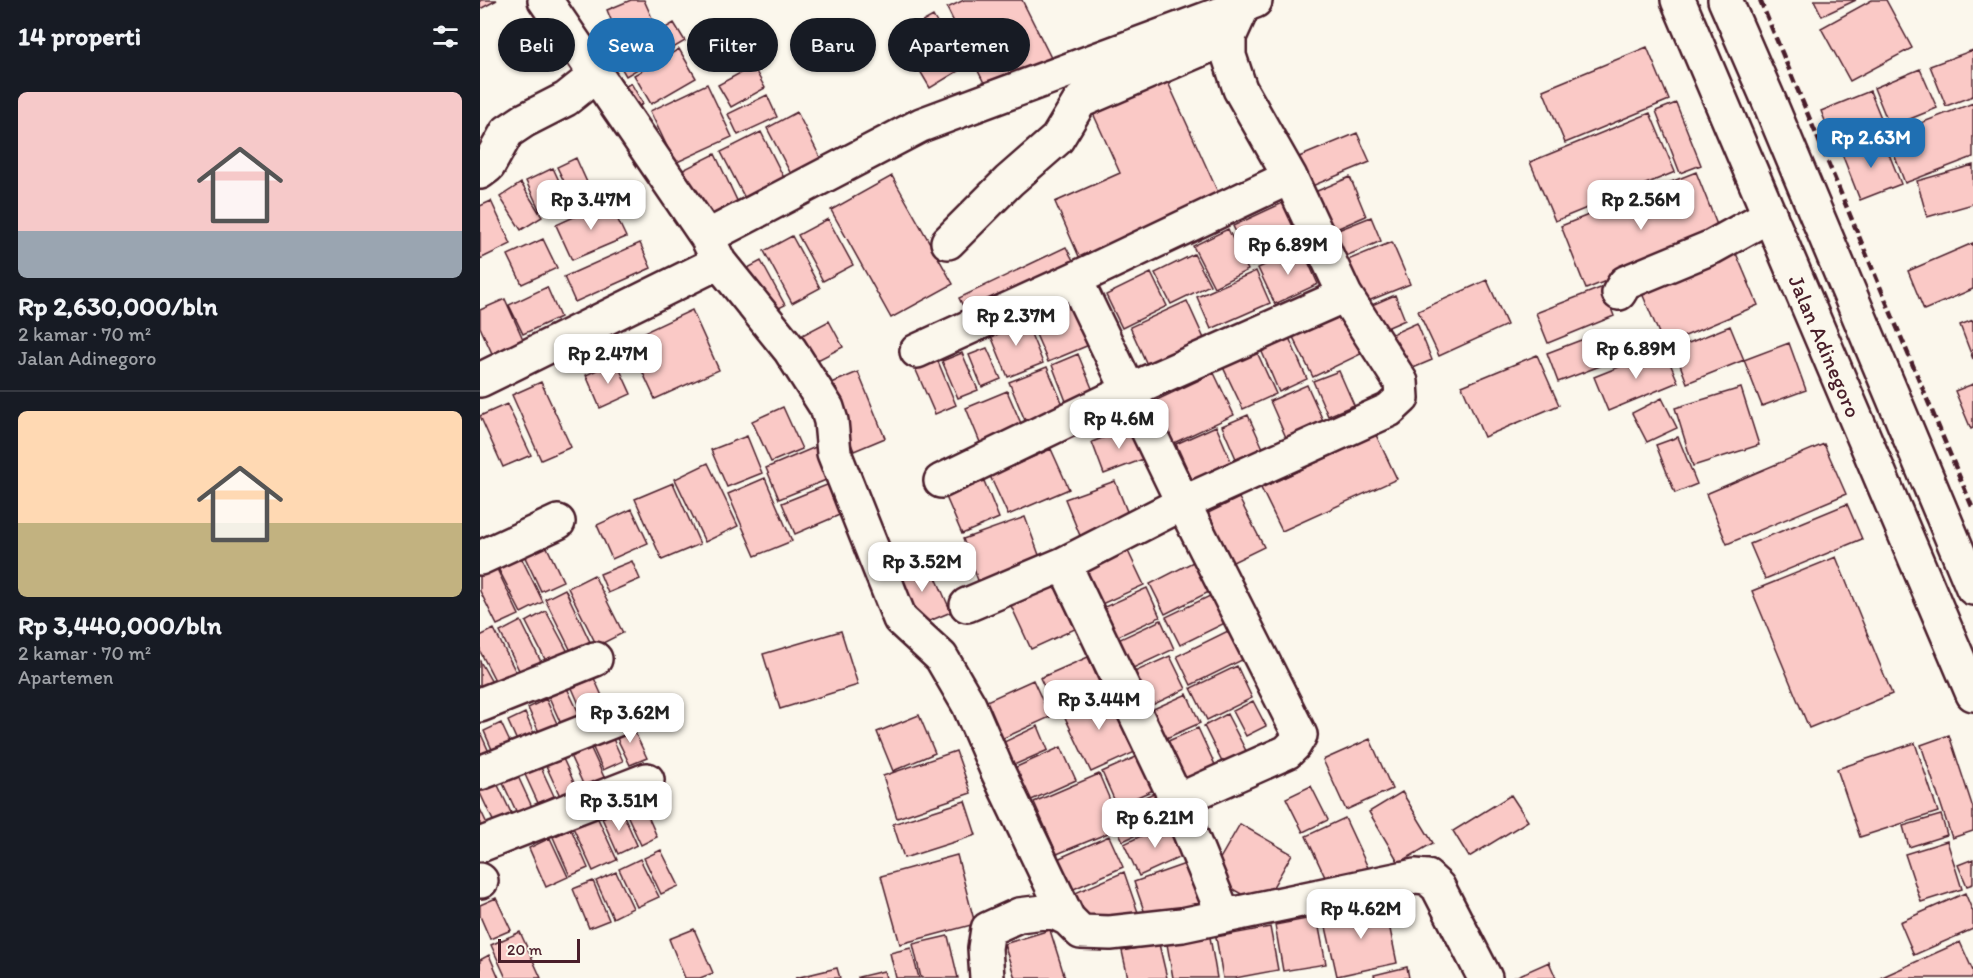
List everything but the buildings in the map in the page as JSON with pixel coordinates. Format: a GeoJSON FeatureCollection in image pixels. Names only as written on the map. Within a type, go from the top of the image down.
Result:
{"type":"FeatureCollection","features":[{"type":"Feature","properties":{"kind":"main road"},"geometry":{"type":"LineString","coordinates":[[545,0],[713,250],[790,350],[827,408],[831,421],[834,453],[900,620],[941,657],[969,705],[997,770],[1068,919]]}},
{"type":"Feature","properties":{"kind":"main road"},"geometry":{"type":"LineString","coordinates":[[967,605],[1064,564],[1183,503],[1389,410],[1402,398],[1401,382],[1345,295],[1290,177],[1240,89],[1229,56],[1229,36],[1250,2]]}},
{"type":"Feature","properties":{"kind":"main road"},"geometry":{"type":"LineString","coordinates":[[480,380],[713,250],[921,125],[1250,2]]}},
{"type":"Feature","properties":{"kind":"main road"},"geometry":{"type":"LineString","coordinates":[[1684,12],[1701,27],[1712,25],[1727,5]]}},
{"type":"Feature","properties":{"kind":"main road","name":"Jalan Adinegoro"},"geometry":{"type":"LineString","coordinates":[[1727,5],[1973,588]]}},
{"type":"Feature","properties":{"kind":"main road","name":"Jalan Adinegoro"},"geometry":{"type":"LineString","coordinates":[[1684,12],[1973,694]]}},
{"type":"Feature","properties":{"kind":"main road"},"geometry":{"type":"LineString","coordinates":[[948,242],[1009,181],[1057,139],[1080,101],[1229,36]]}},
{"type":"Feature","properties":{"kind":"main road"},"geometry":{"type":"LineString","coordinates":[[480,172],[488,166],[507,132],[566,99],[596,75]]}},
{"type":"Feature","properties":{"kind":"main road"},"geometry":{"type":"LineString","coordinates":[[1729,117],[1733,106],[1742,100],[1769,101]]}},
{"type":"Feature","properties":{"kind":"main road"},"geometry":{"type":"LineString","coordinates":[[917,351],[1290,177]]}},
{"type":"Feature","properties":{"kind":"main road"},"geometry":{"type":"LineString","coordinates":[[1619,293],[1625,283],[1712,247],[1770,214]]}},
{"type":"Feature","properties":{"kind":"main road"},"geometry":{"type":"LineString","coordinates":[[1075,279],[1128,392],[1300,735],[1287,752],[1177,801]]}},
{"type":"Feature","properties":{"kind":"main road"},"geometry":{"type":"LineString","coordinates":[[941,481],[1128,392],[1345,295]]}},
{"type":"Feature","properties":{"kind":"main road"},"geometry":{"type":"LineString","coordinates":[[480,558],[558,522]]}},
{"type":"Feature","properties":{"kind":"main road"},"geometry":{"type":"LineString","coordinates":[[1064,564],[1177,801],[1224,916]]}},
{"type":"Feature","properties":{"kind":"main road"},"geometry":{"type":"LineString","coordinates":[[480,705],[595,659]]}},
{"type":"Feature","properties":{"kind":"main road"},"geometry":{"type":"LineString","coordinates":[[480,773],[635,712]]}},
{"type":"Feature","properties":{"kind":"main road"},"geometry":{"type":"LineString","coordinates":[[480,845],[647,780]]}},
{"type":"Feature","properties":{"kind":"main road"},"geometry":{"type":"LineString","coordinates":[[987,978],[985,948],[988,929],[1019,915],[1052,911],[1068,919],[1081,932],[1110,933],[1182,925],[1415,876],[1427,877],[1438,886],[1485,978]]}},
{"type":"Feature","properties":{"kind":"railway"},"geometry":{"type":"LineString","coordinates":[[1760,0],[1973,509]]}}]}
